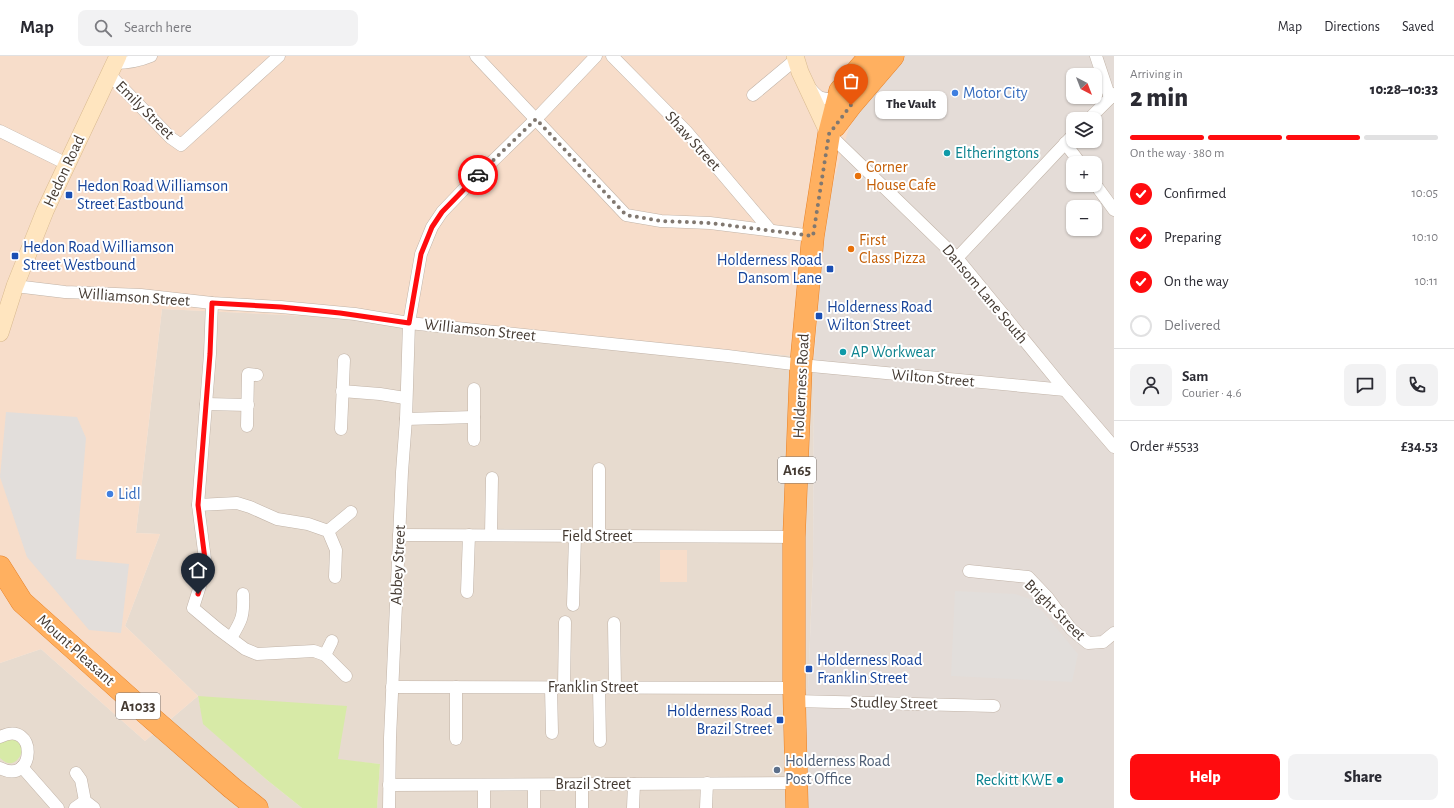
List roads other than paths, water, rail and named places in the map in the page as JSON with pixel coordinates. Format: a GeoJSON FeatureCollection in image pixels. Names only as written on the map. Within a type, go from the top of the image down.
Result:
{"type":"FeatureCollection","features":[{"type":"Feature","properties":{"kind":"highway","name":"A165"},"geometry":{"type":"LineString","coordinates":[[829,134],[840,91],[870,56]]}},
{"type":"Feature","properties":{"kind":"highway","name":"A165"},"geometry":{"type":"LineString","coordinates":[[829,134],[851,105],[893,56]]}},
{"type":"Feature","properties":{"kind":"highway","name":"Holderness Road"},"geometry":{"type":"LineString","coordinates":[[798,808],[794,694],[794,537],[801,365],[813,236],[829,134]]}},
{"type":"Feature","properties":{"kind":"highway","name":"A1033"},"geometry":{"type":"LineString","coordinates":[[0,567],[22,602]]}},
{"type":"Feature","properties":{"kind":"highway","name":"A1033"},"geometry":{"type":"LineString","coordinates":[[0,594],[22,602]]}},
{"type":"Feature","properties":{"kind":"highway","name":"Mount Pleasant"},"geometry":{"type":"LineString","coordinates":[[22,602],[147,714],[257,808]]}},
{"type":"Feature","properties":{"kind":"street"},"geometry":{"type":"LineString","coordinates":[[114,64],[139,61],[151,56]]}},
{"type":"Feature","properties":{"kind":"street","name":"Emily Street"},"geometry":{"type":"LineString","coordinates":[[114,64],[171,138],[181,146],[279,56]]}},
{"type":"Feature","properties":{"kind":"street"},"geometry":{"type":"LineString","coordinates":[[476,56],[626,215],[661,221],[710,223],[813,236]]}},
{"type":"Feature","properties":{"kind":"street","name":"Abbey Street"},"geometry":{"type":"LineString","coordinates":[[389,808],[392,687],[406,419],[405,398],[409,323],[421,254],[432,227],[442,212],[536,119],[596,56]]}},
{"type":"Feature","properties":{"kind":"street","name":"Shaw Street"},"geometry":{"type":"LineString","coordinates":[[612,56],[686,131],[770,230]]}},
{"type":"Feature","properties":{"kind":"street"},"geometry":{"type":"LineString","coordinates":[[1096,56],[1112,96],[1096,112]]}},
{"type":"Feature","properties":{"kind":"street"},"geometry":{"type":"LineString","coordinates":[[754,95],[795,58],[829,134]]}},
{"type":"Feature","properties":{"kind":"street","name":"Hedon Road"},"geometry":{"type":"LineString","coordinates":[[1,326],[15,286],[45,211],[114,64]]}},
{"type":"Feature","properties":{"kind":"street"},"geometry":{"type":"LineString","coordinates":[[804,81],[818,97],[832,99],[840,91]]}},
{"type":"Feature","properties":{"kind":"street"},"geometry":{"type":"LineString","coordinates":[[0,131],[67,164]]}},
{"type":"Feature","properties":{"kind":"street","name":"Dansom Lane South"},"geometry":{"type":"LineString","coordinates":[[829,134],[956,258],[1114,447]]}},
{"type":"Feature","properties":{"kind":"street"},"geometry":{"type":"LineString","coordinates":[[956,258],[1066,142]]}},
{"type":"Feature","properties":{"kind":"street"},"geometry":{"type":"LineString","coordinates":[[1101,192],[1114,210]]}},
{"type":"Feature","properties":{"kind":"street","name":"Williamson Street"},"geometry":{"type":"LineString","coordinates":[[15,286],[65,292],[141,296],[212,303],[281,307],[340,313],[409,323],[801,365]]}},
{"type":"Feature","properties":{"kind":"street"},"geometry":{"type":"LineString","coordinates":[[212,303],[198,505],[206,567],[193,608],[218,630],[246,649],[257,654],[314,651],[325,655],[346,676]]}},
{"type":"Feature","properties":{"kind":"street"},"geometry":{"type":"LineString","coordinates":[[341,429],[344,360]]}},
{"type":"Feature","properties":{"kind":"street","name":"Wilton Street"},"geometry":{"type":"LineString","coordinates":[[801,365],[1065,390]]}},
{"type":"Feature","properties":{"kind":"street"},"geometry":{"type":"LineString","coordinates":[[247,426],[248,374],[256,374]]}},
{"type":"Feature","properties":{"kind":"street"},"geometry":{"type":"LineString","coordinates":[[474,389],[474,440]]}},
{"type":"Feature","properties":{"kind":"street"},"geometry":{"type":"LineString","coordinates":[[342,391],[380,394],[405,398]]}},
{"type":"Feature","properties":{"kind":"street"},"geometry":{"type":"LineString","coordinates":[[206,404],[248,405]]}},
{"type":"Feature","properties":{"kind":"street"},"geometry":{"type":"LineString","coordinates":[[406,419],[474,417]]}},
{"type":"Feature","properties":{"kind":"street"},"geometry":{"type":"LineString","coordinates":[[599,469],[599,536]]}},
{"type":"Feature","properties":{"kind":"street"},"geometry":{"type":"LineString","coordinates":[[491,535],[492,478]]}},
{"type":"Feature","properties":{"kind":"street"},"geometry":{"type":"LineString","coordinates":[[198,505],[237,503],[277,519],[308,524],[328,531],[336,550],[335,577]]}},
{"type":"Feature","properties":{"kind":"street"},"geometry":{"type":"LineString","coordinates":[[328,531],[351,512]]}},
{"type":"Feature","properties":{"kind":"street","name":"Field Street"},"geometry":{"type":"LineString","coordinates":[[399,535],[794,537]]}},
{"type":"Feature","properties":{"kind":"street"},"geometry":{"type":"LineString","coordinates":[[467,592],[469,535]]}},
{"type":"Feature","properties":{"kind":"street"},"geometry":{"type":"LineString","coordinates":[[573,605],[575,536]]}},
{"type":"Feature","properties":{"kind":"street","name":"Bright Street"},"geometry":{"type":"LineString","coordinates":[[969,571],[1028,577],[1048,598],[1071,630],[1088,643],[1103,642],[1114,633]]}},
{"type":"Feature","properties":{"kind":"street"},"geometry":{"type":"LineString","coordinates":[[231,638],[241,621],[243,607],[242,594]]}},
{"type":"Feature","properties":{"kind":"street"},"geometry":{"type":"LineString","coordinates":[[564,622],[564,687]]}},
{"type":"Feature","properties":{"kind":"street"},"geometry":{"type":"LineString","coordinates":[[614,623],[615,687]]}},
{"type":"Feature","properties":{"kind":"street"},"geometry":{"type":"LineString","coordinates":[[325,655],[332,641]]}},
{"type":"Feature","properties":{"kind":"street","name":"Franklin Street"},"geometry":{"type":"LineString","coordinates":[[392,687],[615,687],[794,694]]}},
{"type":"Feature","properties":{"kind":"street"},"geometry":{"type":"LineString","coordinates":[[456,687],[456,739]]}},
{"type":"Feature","properties":{"kind":"street"},"geometry":{"type":"LineString","coordinates":[[551,687],[552,733]]}},
{"type":"Feature","properties":{"kind":"street"},"geometry":{"type":"LineString","coordinates":[[599,687],[600,741]]}},
{"type":"Feature","properties":{"kind":"street","name":"Studley Street"},"geometry":{"type":"LineString","coordinates":[[794,694],[994,706]]}},
{"type":"Feature","properties":{"kind":"street"},"geometry":{"type":"LineString","coordinates":[[0,737],[7,734],[13,734],[24,740],[28,751],[26,763],[22,767],[10,771],[0,768]]}},
{"type":"Feature","properties":{"kind":"street"},"geometry":{"type":"LineString","coordinates":[[22,767],[58,808]]}},
{"type":"Feature","properties":{"kind":"street"},"geometry":{"type":"LineString","coordinates":[[75,808],[90,804],[81,780],[76,774]]}},
{"type":"Feature","properties":{"kind":"street"},"geometry":{"type":"LineString","coordinates":[[706,808],[707,783]]}},
{"type":"Feature","properties":{"kind":"street","name":"Brazil Street"},"geometry":{"type":"LineString","coordinates":[[389,785],[798,783]]}},
{"type":"Feature","properties":{"kind":"street"},"geometry":{"type":"LineString","coordinates":[[582,784],[582,808]]}},
{"type":"Feature","properties":{"kind":"street"},"geometry":{"type":"LineString","coordinates":[[634,784],[634,808]]}},
{"type":"Feature","properties":{"kind":"street"},"geometry":{"type":"LineString","coordinates":[[484,785],[484,808]]}},
{"type":"Feature","properties":{"kind":"street"},"geometry":{"type":"LineString","coordinates":[[534,785],[534,808]]}},
{"type":"Feature","properties":{"kind":"place","name":"Motor City"},"geometry":{"type":"Point","coordinates":[955,93]}},
{"type":"Feature","properties":{"kind":"place","name":"The Vault"},"geometry":{"type":"Point","coordinates":[851,105]}},
{"type":"Feature","properties":{"kind":"place","name":"Eltheringtons"},"geometry":{"type":"Point","coordinates":[947,153]}},
{"type":"Feature","properties":{"kind":"place","name":"Corner House Cafe"},"geometry":{"type":"Point","coordinates":[858,176]}},
{"type":"Feature","properties":{"kind":"place","name":"Hedon Road Williamson Street Eastbound"},"geometry":{"type":"Point","coordinates":[69,195]}},
{"type":"Feature","properties":{"kind":"place","name":"First Class Pizza"},"geometry":{"type":"Point","coordinates":[851,249]}},
{"type":"Feature","properties":{"kind":"place","name":"Hedon Road Williamson Street Westbound"},"geometry":{"type":"Point","coordinates":[15,256]}},
{"type":"Feature","properties":{"kind":"place","name":"Holderness Road Dansom Lane"},"geometry":{"type":"Point","coordinates":[830,269]}},
{"type":"Feature","properties":{"kind":"place","name":"Holderness Road Wilton Street"},"geometry":{"type":"Point","coordinates":[819,316]}},
{"type":"Feature","properties":{"kind":"place","name":"AP Workwear"},"geometry":{"type":"Point","coordinates":[843,352]}},
{"type":"Feature","properties":{"kind":"place","name":"Lidl"},"geometry":{"type":"Point","coordinates":[110,494]}},
{"type":"Feature","properties":{"kind":"place","name":"Holderness Road Franklin Street"},"geometry":{"type":"Point","coordinates":[809,669]}},
{"type":"Feature","properties":{"kind":"place","name":"Holderness Road Brazil Street"},"geometry":{"type":"Point","coordinates":[780,720]}},
{"type":"Feature","properties":{"kind":"place","name":"Holderness Road Post Office"},"geometry":{"type":"Point","coordinates":[777,770]}},
{"type":"Feature","properties":{"kind":"place","name":"Reckitt KWE"},"geometry":{"type":"Point","coordinates":[1060,780]}}]}
